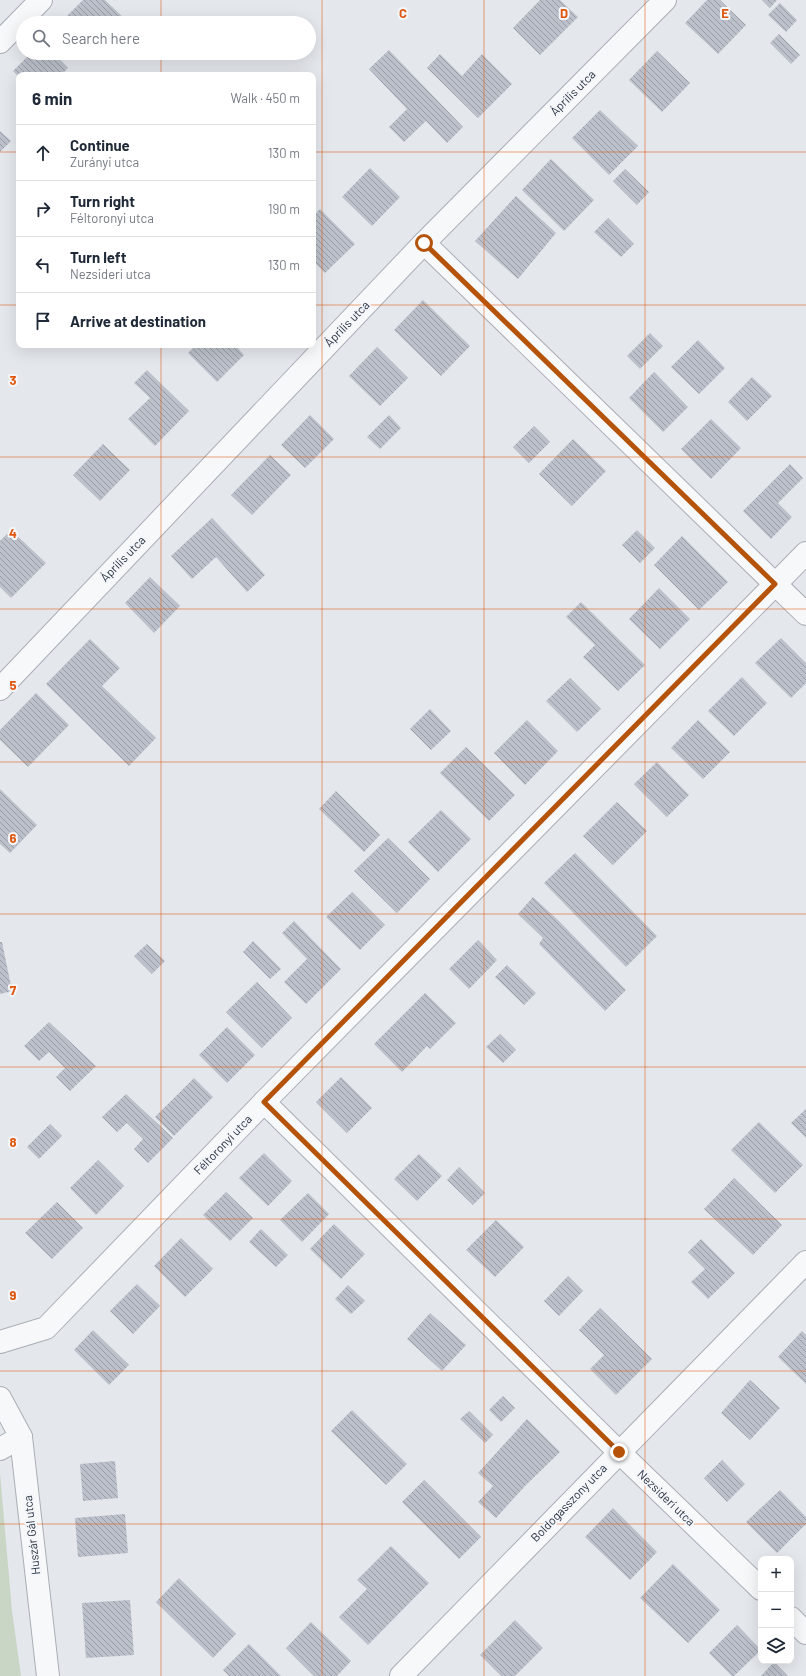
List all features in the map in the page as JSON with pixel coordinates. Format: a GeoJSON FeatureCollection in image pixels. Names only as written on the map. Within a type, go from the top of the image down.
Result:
{"type":"FeatureCollection","features":[{"type":"Feature","properties":{"kind":"street"},"geometry":{"type":"LineString","coordinates":[[25,16],[41,0]]}},
{"type":"Feature","properties":{"kind":"street","name":"Április utca"},"geometry":{"type":"LineString","coordinates":[[0,689],[424,243],[665,0]]}},
{"type":"Feature","properties":{"kind":"street"},"geometry":{"type":"LineString","coordinates":[[0,42],[16,26]]}},
{"type":"Feature","properties":{"kind":"street"},"geometry":{"type":"LineString","coordinates":[[424,243],[806,614]]}},
{"type":"Feature","properties":{"kind":"street","name":"Féltoronyi utca"},"geometry":{"type":"LineString","coordinates":[[0,1342],[46,1328],[264,1102],[806,553]]}},
{"type":"Feature","properties":{"kind":"street","name":"Nezsideri utca"},"geometry":{"type":"LineString","coordinates":[[264,1102],[619,1452],[758,1586]]}},
{"type":"Feature","properties":{"kind":"street","name":"Boldogasszony utca"},"geometry":{"type":"LineString","coordinates":[[401,1676],[806,1262]]}},
{"type":"Feature","properties":{"kind":"street","name":"Huszár Gál utca"},"geometry":{"type":"LineString","coordinates":[[0,1398],[22,1436],[48,1676]]}},
{"type":"Feature","properties":{"kind":"street"},"geometry":{"type":"LineString","coordinates":[[0,1449],[22,1436]]}},
{"type":"Feature","properties":{"kind":"street"},"geometry":{"type":"LineString","coordinates":[[794,1621],[806,1633]]}},
{"type":"Feature","properties":{"kind":"green space"},"geometry":{"type":"Polygon","coordinates":[[[0,1473],[12,1611],[21,1676],[0,1676],[0,1473]]]}},
{"type":"Feature","properties":{"kind":"building"},"geometry":{"type":"Polygon","coordinates":[[[83,0],[105,0],[122,16],[67,16],[83,0]]]}},
{"type":"Feature","properties":{"kind":"building"},"geometry":{"type":"Polygon","coordinates":[[[540,0],[560,0],[578,17],[540,55],[513,28],[540,0]]]}},
{"type":"Feature","properties":{"kind":"building"},"geometry":{"type":"Polygon","coordinates":[[[707,0],[720,0],[746,25],[718,54],[685,23],[707,0]]]}},
{"type":"Feature","properties":{"kind":"building"},"geometry":{"type":"Polygon","coordinates":[[[762,0],[777,0],[770,8],[762,0]]]}},
{"type":"Feature","properties":{"kind":"building"},"geometry":{"type":"Polygon","coordinates":[[[780,3],[797,20],[786,32],[768,15],[780,3]]]}},
{"type":"Feature","properties":{"kind":"building"},"geometry":{"type":"Polygon","coordinates":[[[779,34],[800,55],[791,64],[770,43],[779,34]]]}},
{"type":"Feature","properties":{"kind":"building"},"geometry":{"type":"Polygon","coordinates":[[[389,50],[463,127],[447,143],[426,121],[404,142],[389,127],[407,109],[369,69],[389,50]]]}},
{"type":"Feature","properties":{"kind":"building"},"geometry":{"type":"Polygon","coordinates":[[[657,51],[690,83],[662,112],[629,80],[657,51]]]}},
{"type":"Feature","properties":{"kind":"building"},"geometry":{"type":"Polygon","coordinates":[[[440,54],[462,76],[482,54],[512,84],[478,118],[427,68],[440,54]]]}},
{"type":"Feature","properties":{"kind":"building"},"geometry":{"type":"Polygon","coordinates":[[[24,60],[60,60],[68,68],[64,72],[16,72],[16,74],[13,71],[24,60]]]}},
{"type":"Feature","properties":{"kind":"building"},"geometry":{"type":"Polygon","coordinates":[[[600,110],[638,146],[609,175],[572,138],[600,110]]]}},
{"type":"Feature","properties":{"kind":"building"},"geometry":{"type":"Polygon","coordinates":[[[0,131],[11,141],[0,152],[0,131]]]}},
{"type":"Feature","properties":{"kind":"building"},"geometry":{"type":"Polygon","coordinates":[[[551,159],[594,200],[564,231],[522,190],[551,159]]]}},
{"type":"Feature","properties":{"kind":"building"},"geometry":{"type":"Polygon","coordinates":[[[370,168],[400,197],[372,226],[342,197],[370,168]]]}},
{"type":"Feature","properties":{"kind":"building"},"geometry":{"type":"Polygon","coordinates":[[[625,169],[649,192],[637,205],[613,181],[625,169]]]}},
{"type":"Feature","properties":{"kind":"building"},"geometry":{"type":"Polygon","coordinates":[[[516,196],[556,233],[518,279],[475,241],[516,196]]]}},
{"type":"Feature","properties":{"kind":"building"},"geometry":{"type":"Polygon","coordinates":[[[320,209],[355,244],[325,273],[316,264],[316,213],[320,209]]]}},
{"type":"Feature","properties":{"kind":"building"},"geometry":{"type":"Polygon","coordinates":[[[608,218],[634,244],[621,257],[594,232],[608,218]]]}},
{"type":"Feature","properties":{"kind":"building"},"geometry":{"type":"Polygon","coordinates":[[[423,300],[470,346],[441,376],[394,330],[423,300]]]}},
{"type":"Feature","properties":{"kind":"building"},"geometry":{"type":"Polygon","coordinates":[[[650,333],[663,346],[640,369],[627,356],[650,333]]]}},
{"type":"Feature","properties":{"kind":"building"},"geometry":{"type":"Polygon","coordinates":[[[698,340],[725,368],[699,394],[671,367],[698,340]]]}},
{"type":"Feature","properties":{"kind":"building"},"geometry":{"type":"Polygon","coordinates":[[[377,347],[408,378],[380,406],[349,376],[377,347]]]}},
{"type":"Feature","properties":{"kind":"building"},"geometry":{"type":"Polygon","coordinates":[[[193,348],[238,348],[244,355],[217,382],[188,353],[193,348]]]}},
{"type":"Feature","properties":{"kind":"building"},"geometry":{"type":"Polygon","coordinates":[[[147,370],[189,411],[155,446],[128,419],[150,398],[134,383],[147,370]]]}},
{"type":"Feature","properties":{"kind":"building"},"geometry":{"type":"Polygon","coordinates":[[[654,372],[688,407],[663,432],[629,398],[654,372]]]}},
{"type":"Feature","properties":{"kind":"building"},"geometry":{"type":"Polygon","coordinates":[[[752,377],[772,396],[747,421],[728,402],[752,377]]]}},
{"type":"Feature","properties":{"kind":"building"},"geometry":{"type":"Polygon","coordinates":[[[310,415],[334,439],[305,468],[281,445],[310,415]]]}},
{"type":"Feature","properties":{"kind":"building"},"geometry":{"type":"Polygon","coordinates":[[[389,415],[401,428],[380,449],[367,437],[389,415]]]}},
{"type":"Feature","properties":{"kind":"building"},"geometry":{"type":"Polygon","coordinates":[[[711,419],[741,448],[711,479],[681,449],[711,419]]]}},
{"type":"Feature","properties":{"kind":"building"},"geometry":{"type":"Polygon","coordinates":[[[534,426],[550,442],[529,463],[513,447],[534,426]]]}},
{"type":"Feature","properties":{"kind":"building"},"geometry":{"type":"Polygon","coordinates":[[[573,439],[606,471],[572,506],[539,474],[573,439]]]}},
{"type":"Feature","properties":{"kind":"building"},"geometry":{"type":"Polygon","coordinates":[[[103,444],[130,470],[100,501],[73,475],[103,444]]]}},
{"type":"Feature","properties":{"kind":"building"},"geometry":{"type":"Polygon","coordinates":[[[270,455],[291,475],[252,515],[231,495],[270,455]]]}},
{"type":"Feature","properties":{"kind":"building"},"geometry":{"type":"Polygon","coordinates":[[[790,464],[803,478],[778,503],[792,517],[771,539],[743,511],[790,464]]]}},
{"type":"Feature","properties":{"kind":"building"},"geometry":{"type":"Polygon","coordinates":[[[212,518],[265,575],[247,592],[216,557],[192,579],[171,556],[212,518]]]}},
{"type":"Feature","properties":{"kind":"building"},"geometry":{"type":"Polygon","coordinates":[[[11,530],[46,563],[11,598],[0,587],[0,541],[11,530]]]}},
{"type":"Feature","properties":{"kind":"building"},"geometry":{"type":"Polygon","coordinates":[[[637,530],[655,548],[640,563],[622,545],[637,530]]]}},
{"type":"Feature","properties":{"kind":"building"},"geometry":{"type":"Polygon","coordinates":[[[682,536],[728,582],[699,610],[654,565],[682,536]]]}},
{"type":"Feature","properties":{"kind":"building"},"geometry":{"type":"Polygon","coordinates":[[[150,577],[180,606],[154,633],[125,603],[150,577]]]}},
{"type":"Feature","properties":{"kind":"building"},"geometry":{"type":"Polygon","coordinates":[[[659,588],[690,619],[660,649],[629,619],[659,588]]]}},
{"type":"Feature","properties":{"kind":"building"},"geometry":{"type":"Polygon","coordinates":[[[581,602],[645,665],[618,691],[583,657],[595,645],[566,617],[581,602]]]}},
{"type":"Feature","properties":{"kind":"building"},"geometry":{"type":"Polygon","coordinates":[[[781,638],[806,663],[806,683],[791,698],[755,663],[781,638]]]}},
{"type":"Feature","properties":{"kind":"building"},"geometry":{"type":"Polygon","coordinates":[[[90,639],[120,668],[102,686],[156,738],[129,766],[46,684],[90,639]]]}},
{"type":"Feature","properties":{"kind":"building"},"geometry":{"type":"Polygon","coordinates":[[[742,677],[767,703],[734,736],[708,711],[742,677]]]}},
{"type":"Feature","properties":{"kind":"building"},"geometry":{"type":"Polygon","coordinates":[[[570,678],[601,709],[577,732],[546,701],[570,678]]]}},
{"type":"Feature","properties":{"kind":"building"},"geometry":{"type":"Polygon","coordinates":[[[36,693],[69,725],[28,767],[0,740],[0,730],[36,693]]]}},
{"type":"Feature","properties":{"kind":"building"},"geometry":{"type":"Polygon","coordinates":[[[430,709],[451,731],[431,750],[410,729],[430,709]]]}},
{"type":"Feature","properties":{"kind":"building"},"geometry":{"type":"Polygon","coordinates":[[[527,720],[558,751],[525,785],[494,753],[527,720]]]}},
{"type":"Feature","properties":{"kind":"building"},"geometry":{"type":"Polygon","coordinates":[[[698,720],[730,752],[703,779],[671,748],[698,720]]]}},
{"type":"Feature","properties":{"kind":"building"},"geometry":{"type":"Polygon","coordinates":[[[466,747],[515,795],[489,821],[440,773],[466,747]]]}},
{"type":"Feature","properties":{"kind":"building"},"geometry":{"type":"Polygon","coordinates":[[[657,762],[689,795],[667,817],[634,784],[657,762]]]}},
{"type":"Feature","properties":{"kind":"building"},"geometry":{"type":"Polygon","coordinates":[[[0,789],[37,825],[10,853],[0,844],[0,789]]]}},
{"type":"Feature","properties":{"kind":"building"},"geometry":{"type":"Polygon","coordinates":[[[336,791],[380,835],[364,852],[319,809],[336,791]]]}},
{"type":"Feature","properties":{"kind":"building"},"geometry":{"type":"Polygon","coordinates":[[[617,802],[647,831],[613,865],[583,836],[617,802]]]}},
{"type":"Feature","properties":{"kind":"building"},"geometry":{"type":"Polygon","coordinates":[[[441,810],[471,839],[438,872],[408,842],[441,810]]]}},
{"type":"Feature","properties":{"kind":"building"},"geometry":{"type":"Polygon","coordinates":[[[388,838],[430,879],[397,913],[354,871],[388,838]]]}},
{"type":"Feature","properties":{"kind":"building"},"geometry":{"type":"Polygon","coordinates":[[[575,853],[657,936],[626,967],[544,883],[575,853]]]}},
{"type":"Feature","properties":{"kind":"building"},"geometry":{"type":"Polygon","coordinates":[[[352,892],[385,925],[360,950],[326,917],[352,892]]]}},
{"type":"Feature","properties":{"kind":"building"},"geometry":{"type":"Polygon","coordinates":[[[533,897],[559,921],[626,990],[605,1011],[539,944],[543,938],[518,914],[533,897]]]}},
{"type":"Feature","properties":{"kind":"building"},"geometry":{"type":"Polygon","coordinates":[[[294,921],[341,969],[306,1004],[284,982],[307,959],[282,933],[294,921]]]}},
{"type":"Feature","properties":{"kind":"building"},"geometry":{"type":"Polygon","coordinates":[[[478,940],[497,960],[469,989],[449,969],[478,940]]]}},
{"type":"Feature","properties":{"kind":"building"},"geometry":{"type":"Polygon","coordinates":[[[253,941],[281,969],[270,979],[243,952],[253,941]]]}},
{"type":"Feature","properties":{"kind":"building"},"geometry":{"type":"Polygon","coordinates":[[[0,942],[2,942],[12,991],[0,994],[0,942]]]}},
{"type":"Feature","properties":{"kind":"building"},"geometry":{"type":"Polygon","coordinates":[[[147,944],[165,961],[152,974],[134,956],[147,944]]]}},
{"type":"Feature","properties":{"kind":"building"},"geometry":{"type":"Polygon","coordinates":[[[507,965],[536,993],[524,1005],[495,977],[507,965]]]}},
{"type":"Feature","properties":{"kind":"building"},"geometry":{"type":"Polygon","coordinates":[[[257,982],[292,1018],[262,1048],[226,1012],[257,982]]]}},
{"type":"Feature","properties":{"kind":"building"},"geometry":{"type":"Polygon","coordinates":[[[425,993],[456,1023],[430,1049],[427,1046],[402,1072],[374,1044],[425,993]]]}},
{"type":"Feature","properties":{"kind":"building"},"geometry":{"type":"Polygon","coordinates":[[[49,1022],[96,1066],[70,1091],[56,1077],[65,1068],[49,1052],[39,1061],[24,1046],[49,1022]]]}},
{"type":"Feature","properties":{"kind":"building"},"geometry":{"type":"Polygon","coordinates":[[[227,1027],[255,1055],[227,1083],[199,1055],[227,1027]]]}},
{"type":"Feature","properties":{"kind":"building"},"geometry":{"type":"Polygon","coordinates":[[[500,1034],[516,1050],[503,1063],[486,1047],[500,1034]]]}},
{"type":"Feature","properties":{"kind":"building"},"geometry":{"type":"Polygon","coordinates":[[[341,1077],[372,1108],[347,1133],[316,1102],[341,1077]]]}},
{"type":"Feature","properties":{"kind":"building"},"geometry":{"type":"Polygon","coordinates":[[[194,1078],[213,1097],[174,1136],[155,1117],[194,1078]]]}},
{"type":"Feature","properties":{"kind":"building"},"geometry":{"type":"Polygon","coordinates":[[[126,1094],[173,1138],[148,1163],[134,1149],[143,1139],[127,1123],[117,1132],[102,1117],[126,1094]]]}},
{"type":"Feature","properties":{"kind":"building"},"geometry":{"type":"Polygon","coordinates":[[[806,1109],[806,1138],[791,1123],[806,1109]]]}},
{"type":"Feature","properties":{"kind":"building"},"geometry":{"type":"Polygon","coordinates":[[[759,1122],[803,1165],[775,1193],[731,1150],[759,1122]]]}},
{"type":"Feature","properties":{"kind":"building"},"geometry":{"type":"Polygon","coordinates":[[[50,1124],[62,1136],[39,1159],[27,1147],[50,1124]]]}},
{"type":"Feature","properties":{"kind":"building"},"geometry":{"type":"Polygon","coordinates":[[[264,1153],[292,1181],[268,1206],[239,1178],[264,1153]]]}},
{"type":"Feature","properties":{"kind":"building"},"geometry":{"type":"Polygon","coordinates":[[[419,1154],[442,1176],[417,1201],[394,1179],[419,1154]]]}},
{"type":"Feature","properties":{"kind":"building"},"geometry":{"type":"Polygon","coordinates":[[[98,1160],[124,1186],[96,1215],[70,1188],[98,1160]]]}},
{"type":"Feature","properties":{"kind":"building"},"geometry":{"type":"Polygon","coordinates":[[[459,1167],[485,1193],[473,1205],[447,1180],[459,1167]]]}},
{"type":"Feature","properties":{"kind":"building"},"geometry":{"type":"Polygon","coordinates":[[[734,1178],[782,1225],[753,1255],[704,1209],[734,1178]]]}},
{"type":"Feature","properties":{"kind":"building"},"geometry":{"type":"Polygon","coordinates":[[[226,1192],[253,1218],[230,1241],[203,1215],[226,1192]]]}},
{"type":"Feature","properties":{"kind":"building"},"geometry":{"type":"Polygon","coordinates":[[[308,1193],[329,1214],[302,1242],[280,1220],[308,1193]]]}},
{"type":"Feature","properties":{"kind":"building"},"geometry":{"type":"Polygon","coordinates":[[[57,1202],[83,1228],[52,1259],[25,1233],[57,1202]]]}},
{"type":"Feature","properties":{"kind":"building"},"geometry":{"type":"Polygon","coordinates":[[[496,1220],[524,1247],[495,1277],[466,1250],[496,1220]]]}},
{"type":"Feature","properties":{"kind":"building"},"geometry":{"type":"Polygon","coordinates":[[[334,1224],[365,1254],[341,1279],[310,1249],[334,1224]]]}},
{"type":"Feature","properties":{"kind":"building"},"geometry":{"type":"Polygon","coordinates":[[[261,1229],[288,1255],[276,1267],[249,1242],[261,1229]]]}},
{"type":"Feature","properties":{"kind":"building"},"geometry":{"type":"Polygon","coordinates":[[[181,1238],[213,1269],[185,1297],[154,1266],[181,1238]]]}},
{"type":"Feature","properties":{"kind":"building"},"geometry":{"type":"Polygon","coordinates":[[[701,1239],[735,1273],[708,1299],[691,1282],[705,1269],[688,1252],[701,1239]]]}},
{"type":"Feature","properties":{"kind":"building"},"geometry":{"type":"Polygon","coordinates":[[[568,1276],[583,1291],[559,1316],[544,1301],[568,1276]]]}},
{"type":"Feature","properties":{"kind":"building"},"geometry":{"type":"Polygon","coordinates":[[[137,1284],[160,1306],[133,1334],[110,1311],[137,1284]]]}},
{"type":"Feature","properties":{"kind":"building"},"geometry":{"type":"Polygon","coordinates":[[[348,1285],[365,1301],[351,1314],[335,1299],[348,1285]]]}},
{"type":"Feature","properties":{"kind":"building"},"geometry":{"type":"Polygon","coordinates":[[[600,1308],[652,1359],[616,1395],[590,1369],[604,1355],[579,1330],[600,1308]]]}},
{"type":"Feature","properties":{"kind":"building"},"geometry":{"type":"Polygon","coordinates":[[[430,1313],[466,1345],[442,1371],[407,1339],[430,1313]]]}},
{"type":"Feature","properties":{"kind":"building"},"geometry":{"type":"Polygon","coordinates":[[[93,1330],[129,1365],[109,1385],[74,1350],[93,1330]]]}},
{"type":"Feature","properties":{"kind":"building"},"geometry":{"type":"Polygon","coordinates":[[[802,1331],[806,1335],[806,1384],[778,1357],[802,1331]]]}},
{"type":"Feature","properties":{"kind":"building"},"geometry":{"type":"Polygon","coordinates":[[[750,1380],[780,1408],[750,1440],[721,1413],[750,1380]]]}},
{"type":"Feature","properties":{"kind":"building"},"geometry":{"type":"Polygon","coordinates":[[[503,1396],[515,1408],[501,1422],[489,1410],[503,1396]]]}},
{"type":"Feature","properties":{"kind":"building"},"geometry":{"type":"Polygon","coordinates":[[[352,1410],[407,1464],[386,1485],[331,1431],[352,1410]]]}},
{"type":"Feature","properties":{"kind":"building"},"geometry":{"type":"Polygon","coordinates":[[[469,1411],[493,1435],[485,1443],[460,1419],[469,1411]]]}},
{"type":"Feature","properties":{"kind":"building"},"geometry":{"type":"Polygon","coordinates":[[[527,1419],[560,1452],[525,1486],[496,1518],[478,1502],[493,1486],[478,1473],[527,1419]]]}},
{"type":"Feature","properties":{"kind":"building"},"geometry":{"type":"Polygon","coordinates":[[[722,1460],[745,1484],[727,1502],[704,1478],[722,1460]]]}},
{"type":"Feature","properties":{"kind":"building"},"geometry":{"type":"Polygon","coordinates":[[[115,1461],[118,1498],[83,1501],[80,1464],[115,1461]]]}},
{"type":"Feature","properties":{"kind":"building"},"geometry":{"type":"Polygon","coordinates":[[[424,1480],[481,1537],[459,1559],[402,1502],[424,1480]]]}},
{"type":"Feature","properties":{"kind":"building"},"geometry":{"type":"Polygon","coordinates":[[[780,1490],[806,1517],[806,1524],[777,1553],[746,1522],[780,1490]]]}},
{"type":"Feature","properties":{"kind":"building"},"geometry":{"type":"Polygon","coordinates":[[[613,1508],[657,1552],[630,1580],[585,1537],[613,1508]]]}},
{"type":"Feature","properties":{"kind":"building"},"geometry":{"type":"Polygon","coordinates":[[[125,1514],[128,1553],[78,1557],[75,1518],[125,1514]]]}},
{"type":"Feature","properties":{"kind":"building"},"geometry":{"type":"Polygon","coordinates":[[[391,1546],[429,1583],[368,1645],[339,1617],[367,1589],[357,1580],[391,1546]]]}},
{"type":"Feature","properties":{"kind":"building"},"geometry":{"type":"Polygon","coordinates":[[[673,1564],[720,1610],[688,1643],[640,1598],[673,1564]]]}},
{"type":"Feature","properties":{"kind":"building"},"geometry":{"type":"Polygon","coordinates":[[[179,1578],[236,1634],[213,1658],[156,1602],[179,1578]]]}},
{"type":"Feature","properties":{"kind":"building"},"geometry":{"type":"Polygon","coordinates":[[[130,1600],[134,1655],[86,1658],[82,1603],[130,1600]]]}},
{"type":"Feature","properties":{"kind":"building"},"geometry":{"type":"Polygon","coordinates":[[[515,1620],[543,1648],[515,1676],[501,1676],[480,1655],[515,1620]]]}},
{"type":"Feature","properties":{"kind":"building"},"geometry":{"type":"Polygon","coordinates":[[[311,1622],[351,1661],[337,1676],[314,1676],[286,1648],[311,1622]]]}},
{"type":"Feature","properties":{"kind":"building"},"geometry":{"type":"Polygon","coordinates":[[[737,1625],[758,1647],[758,1653],[734,1676],[732,1676],[709,1653],[737,1625]]]}},
{"type":"Feature","properties":{"kind":"building"},"geometry":{"type":"Polygon","coordinates":[[[249,1644],[281,1676],[229,1676],[223,1670],[249,1644]]]}},
{"type":"Feature","properties":{"kind":"building"},"geometry":{"type":"Polygon","coordinates":[[[772,1664],[776,1664],[788,1676],[761,1676],[772,1664]]]}},
{"type":"Feature","properties":{"kind":"route"},"geometry":{"type":"LineString","coordinates":[[424,243],[775,584],[264,1102],[619,1452]]}}]}
